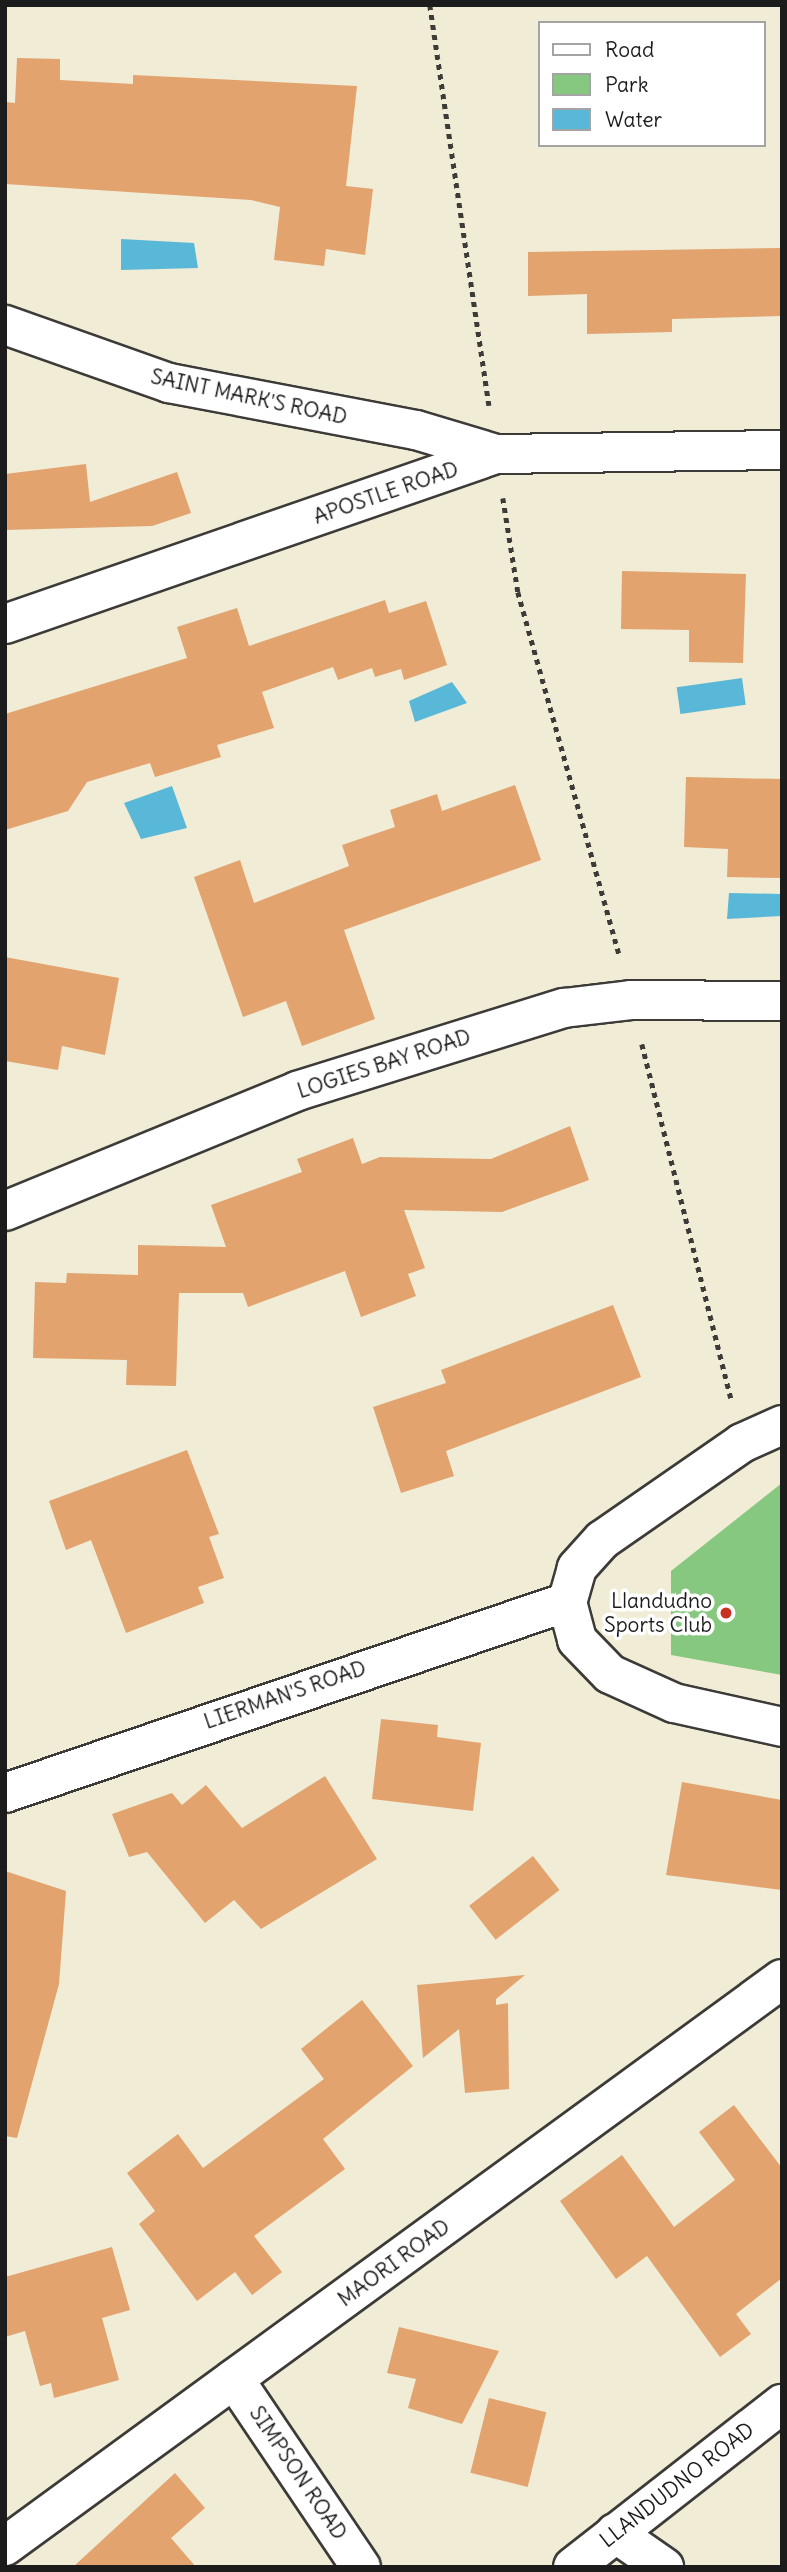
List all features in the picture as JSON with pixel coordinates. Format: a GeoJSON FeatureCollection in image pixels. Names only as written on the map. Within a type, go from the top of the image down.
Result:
{"type":"FeatureCollection","features":[{"type":"Feature","properties":{"kind":"street","name":"SAINT MARK'S ROAD"},"geometry":{"type":"LineString","coordinates":[[5,325],[169,383],[416,430],[496,454]]}},
{"type":"Feature","properties":{"kind":"street","name":"APOSTLE ROAD"},"geometry":{"type":"LineString","coordinates":[[5,624],[496,454],[782,450]]}},
{"type":"Feature","properties":{"kind":"street","name":"LOGIES BAY ROAD"},"geometry":{"type":"LineString","coordinates":[[5,1212],[297,1091],[564,1008],[631,1000],[782,1001]]}},
{"type":"Feature","properties":{"kind":"street"},"geometry":{"type":"LineString","coordinates":[[782,1425],[742,1443],[601,1540],[577,1568],[567,1602],[577,1640],[610,1675],[674,1703],[782,1727]]}},
{"type":"Feature","properties":{"kind":"street","name":"LIERMAN'S ROAD"},"geometry":{"type":"LineString","coordinates":[[5,1793],[567,1602]]}},
{"type":"Feature","properties":{"kind":"street","name":"MAORI ROAD"},"geometry":{"type":"LineString","coordinates":[[5,2546],[782,1979]]}},
{"type":"Feature","properties":{"kind":"street","name":"SIMPSON ROAD"},"geometry":{"type":"LineString","coordinates":[[234,2379],[361,2567]]}},
{"type":"Feature","properties":{"kind":"street","name":"LLANDUDNO ROAD"},"geometry":{"type":"LineString","coordinates":[[573,2567],[782,2404]]}},
{"type":"Feature","properties":{"kind":"street"},"geometry":{"type":"LineString","coordinates":[[615,2533],[664,2567]]}},
{"type":"Feature","properties":{"kind":"path"},"geometry":{"type":"LineString","coordinates":[[430,5],[518,592],[631,1000],[742,1443]]}},
{"type":"Feature","properties":{"kind":"green space","name":"Llandudno Sports Club"},"geometry":{"type":"Polygon","coordinates":[[[782,1483],[782,1675],[671,1655],[671,1571],[782,1483]]]}},
{"type":"Feature","properties":{"kind":"water"},"geometry":{"type":"Polygon","coordinates":[[[121,239],[194,243],[198,268],[121,270],[121,239]]]}},
{"type":"Feature","properties":{"kind":"water"},"geometry":{"type":"Polygon","coordinates":[[[742,678],[746,705],[680,714],[677,687],[742,678]]]}},
{"type":"Feature","properties":{"kind":"water"},"geometry":{"type":"Polygon","coordinates":[[[452,682],[467,703],[415,722],[409,701],[452,682]]]}},
{"type":"Feature","properties":{"kind":"water"},"geometry":{"type":"Polygon","coordinates":[[[172,786],[187,828],[141,839],[124,803],[172,786]]]}},
{"type":"Feature","properties":{"kind":"water"},"geometry":{"type":"Polygon","coordinates":[[[729,893],[782,894],[782,916],[727,919],[729,893]]]}},
{"type":"Feature","properties":{"kind":"building"},"geometry":{"type":"Polygon","coordinates":[[[17,58],[60,59],[60,80],[133,84],[133,75],[357,86],[346,186],[373,189],[365,255],[326,249],[324,266],[274,260],[280,207],[251,200],[5,184],[5,102],[15,103],[17,58]]]}},
{"type":"Feature","properties":{"kind":"building"},"geometry":{"type":"Polygon","coordinates":[[[782,248],[782,316],[672,319],[672,332],[587,334],[587,294],[528,296],[528,252],[782,248]]]}},
{"type":"Feature","properties":{"kind":"building"},"geometry":{"type":"Polygon","coordinates":[[[86,464],[90,502],[177,472],[191,513],[152,526],[5,530],[5,474],[86,464]]]}},
{"type":"Feature","properties":{"kind":"building"},"geometry":{"type":"Polygon","coordinates":[[[622,571],[746,574],[743,663],[689,662],[689,630],[621,629],[622,571]]]}},
{"type":"Feature","properties":{"kind":"building"},"geometry":{"type":"Polygon","coordinates":[[[385,600],[389,613],[426,601],[447,665],[404,680],[401,669],[375,677],[372,668],[338,680],[333,667],[262,692],[274,728],[217,745],[221,757],[155,777],[150,763],[87,782],[68,811],[5,830],[5,714],[187,658],[177,627],[237,608],[249,646],[385,600]]]}},
{"type":"Feature","properties":{"kind":"building"},"geometry":{"type":"Polygon","coordinates":[[[686,777],[782,779],[782,878],[727,877],[728,849],[684,847],[686,777]]]}},
{"type":"Feature","properties":{"kind":"building"},"geometry":{"type":"Polygon","coordinates":[[[515,785],[541,860],[344,930],[375,1019],[302,1046],[286,1001],[243,1017],[194,877],[240,860],[254,903],[349,866],[342,845],[395,827],[390,810],[437,794],[442,811],[515,785]]]}},
{"type":"Feature","properties":{"kind":"building"},"geometry":{"type":"Polygon","coordinates":[[[5,957],[119,978],[105,1055],[62,1046],[58,1070],[5,1061],[5,957]]]}},
{"type":"Feature","properties":{"kind":"building"},"geometry":{"type":"Polygon","coordinates":[[[570,1126],[589,1180],[502,1212],[404,1210],[425,1268],[408,1274],[416,1296],[361,1317],[345,1271],[248,1307],[243,1293],[179,1293],[176,1386],[126,1385],[127,1360],[33,1358],[35,1282],[66,1283],[67,1273],[138,1275],[138,1245],[226,1247],[211,1205],[302,1172],[297,1159],[353,1138],[362,1164],[380,1157],[491,1159],[570,1126]]]}},
{"type":"Feature","properties":{"kind":"building"},"geometry":{"type":"Polygon","coordinates":[[[613,1305],[641,1377],[446,1451],[454,1476],[401,1493],[373,1407],[446,1383],[441,1370],[613,1305]]]}},
{"type":"Feature","properties":{"kind":"building"},"geometry":{"type":"Polygon","coordinates":[[[187,1450],[219,1534],[209,1537],[224,1578],[198,1587],[204,1603],[126,1633],[91,1540],[66,1550],[49,1501],[187,1450]]]}},
{"type":"Feature","properties":{"kind":"building"},"geometry":{"type":"Polygon","coordinates":[[[381,1719],[438,1725],[437,1737],[481,1743],[473,1811],[372,1799],[381,1719]]]}},
{"type":"Feature","properties":{"kind":"building"},"geometry":{"type":"Polygon","coordinates":[[[325,1776],[377,1859],[261,1929],[234,1900],[205,1923],[147,1852],[129,1857],[112,1814],[172,1793],[182,1805],[206,1785],[242,1828],[325,1776]]]}},
{"type":"Feature","properties":{"kind":"building"},"geometry":{"type":"Polygon","coordinates":[[[682,1782],[782,1800],[782,1890],[666,1875],[682,1782]]]}},
{"type":"Feature","properties":{"kind":"building"},"geometry":{"type":"Polygon","coordinates":[[[533,1856],[559,1890],[496,1940],[469,1906],[533,1856]]]}},
{"type":"Feature","properties":{"kind":"building"},"geometry":{"type":"Polygon","coordinates":[[[5,1871],[66,1891],[59,1984],[17,2138],[5,2136],[5,1871]]]}},
{"type":"Feature","properties":{"kind":"building"},"geometry":{"type":"Polygon","coordinates":[[[525,1975],[496,1999],[496,2005],[508,2003],[509,2089],[465,2093],[459,2029],[423,2058],[417,1985],[525,1975]]]}},
{"type":"Feature","properties":{"kind":"building"},"geometry":{"type":"Polygon","coordinates":[[[362,2000],[413,2066],[323,2139],[345,2169],[254,2236],[282,2272],[252,2295],[235,2272],[197,2301],[139,2224],[155,2211],[127,2173],[178,2134],[203,2168],[324,2079],[301,2049],[362,2000]]]}},
{"type":"Feature","properties":{"kind":"building"},"geometry":{"type":"Polygon","coordinates":[[[734,2105],[782,2168],[782,2278],[736,2314],[751,2334],[720,2357],[647,2256],[616,2279],[560,2201],[622,2155],[674,2227],[735,2180],[699,2132],[734,2105]]]}},
{"type":"Feature","properties":{"kind":"building"},"geometry":{"type":"Polygon","coordinates":[[[112,2247],[130,2310],[102,2318],[119,2380],[54,2398],[51,2383],[40,2386],[25,2331],[5,2337],[5,2277],[112,2247]]]}},
{"type":"Feature","properties":{"kind":"building"},"geometry":{"type":"Polygon","coordinates":[[[399,2327],[499,2351],[462,2424],[408,2408],[416,2379],[387,2373],[399,2327]]]}},
{"type":"Feature","properties":{"kind":"building"},"geometry":{"type":"Polygon","coordinates":[[[489,2398],[546,2412],[528,2487],[470,2473],[489,2398]]]}},
{"type":"Feature","properties":{"kind":"building"},"geometry":{"type":"Polygon","coordinates":[[[175,2473],[205,2508],[171,2538],[196,2567],[73,2567],[175,2473]]]}},
{"type":"Feature","properties":{"kind":"place","name":"Llandudno Sports Club"},"geometry":{"type":"Point","coordinates":[726,1613]}}]}
